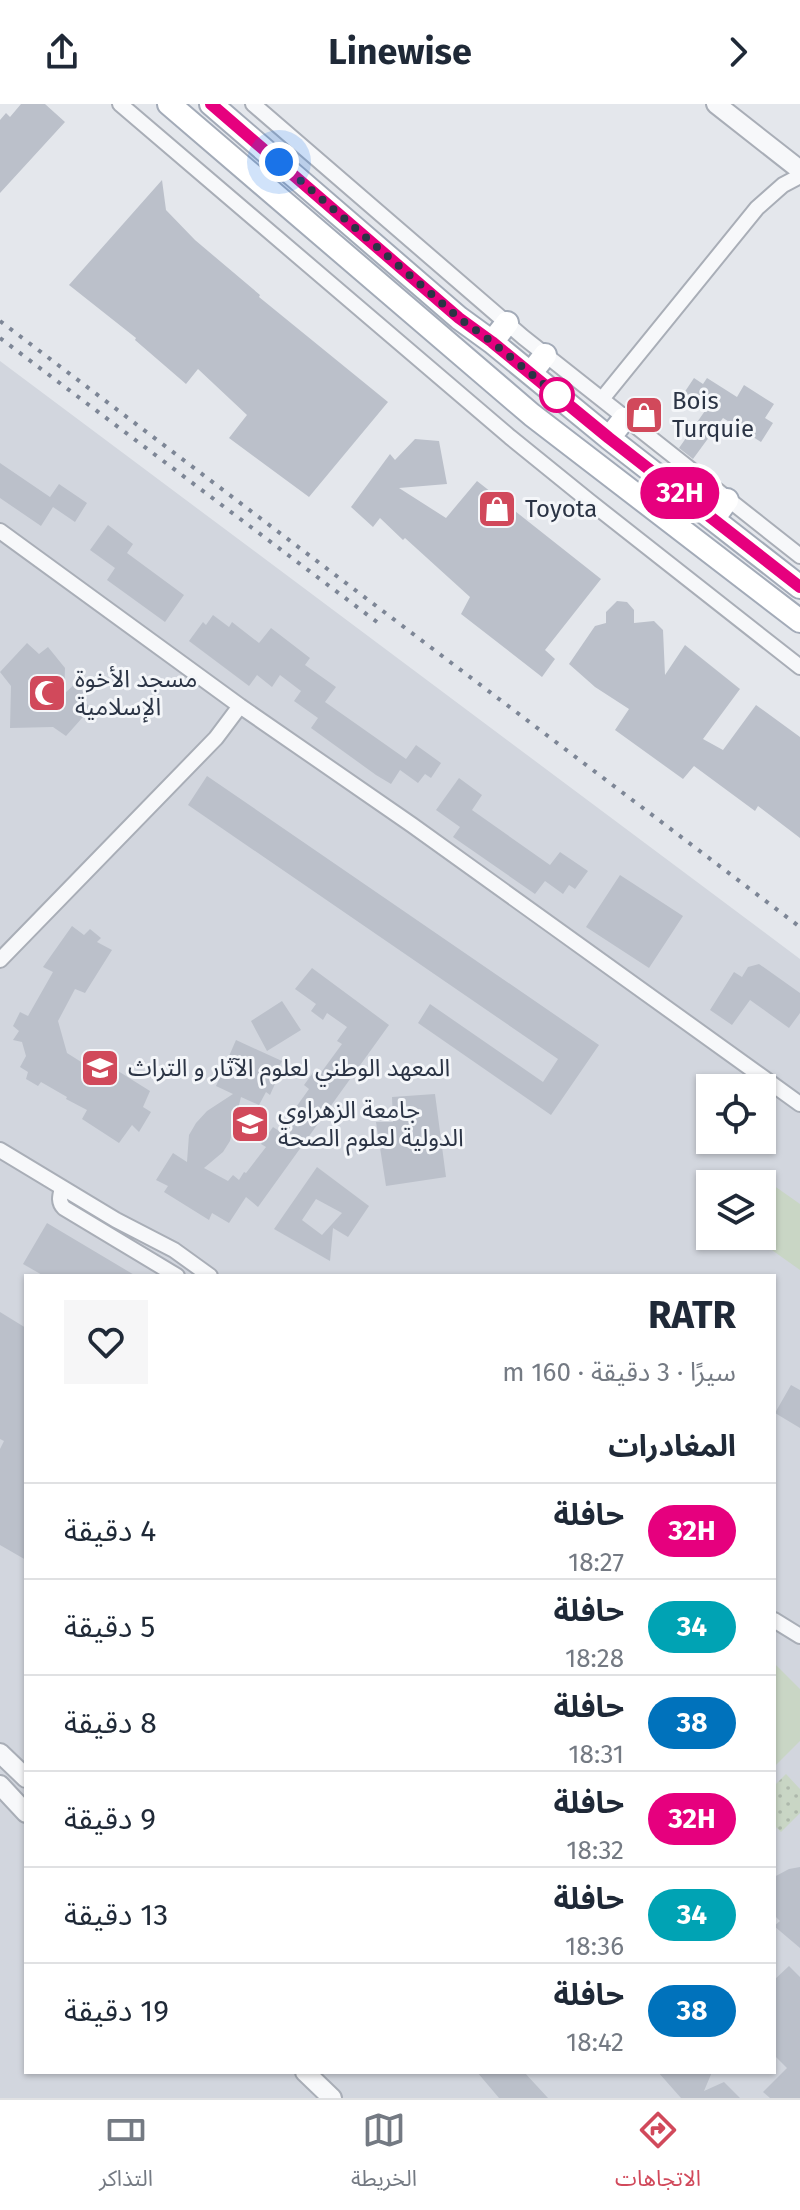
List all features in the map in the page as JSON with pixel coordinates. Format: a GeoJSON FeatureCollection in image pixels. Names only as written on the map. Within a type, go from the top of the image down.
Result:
{"type":"FeatureCollection","features":[{"type":"Feature","properties":{"kind":"main road"},"geometry":{"type":"LineString","coordinates":[[169,104],[532,415],[800,621]]}},
{"type":"Feature","properties":{"kind":"main road"},"geometry":{"type":"LineString","coordinates":[[211,104],[459,318],[800,587]]}},
{"type":"Feature","properties":{"kind":"main road"},"geometry":{"type":"LineString","coordinates":[[492,342],[507,323]]}},
{"type":"Feature","properties":{"kind":"main road"},"geometry":{"type":"LineString","coordinates":[[531,373],[545,355]]}},
{"type":"Feature","properties":{"kind":"main road"},"geometry":{"type":"LineString","coordinates":[[609,438],[624,419]]}},
{"type":"Feature","properties":{"kind":"main road"},"geometry":{"type":"LineString","coordinates":[[714,518],[727,500]]}},
{"type":"Feature","properties":{"kind":"street"},"geometry":{"type":"LineString","coordinates":[[120,104],[510,437],[800,667]]}},
{"type":"Feature","properties":{"kind":"street"},"geometry":{"type":"LineString","coordinates":[[253,104],[545,355],[800,556]]}},
{"type":"Feature","properties":{"kind":"street"},"geometry":{"type":"LineString","coordinates":[[602,399],[757,208],[798,175],[716,104]]}},
{"type":"Feature","properties":{"kind":"street"},"geometry":{"type":"LineString","coordinates":[[0,531],[240,706],[800,1104]]}},
{"type":"Feature","properties":{"kind":"street"},"geometry":{"type":"LineString","coordinates":[[0,960],[216,738],[240,706]]}},
{"type":"Feature","properties":{"kind":"street"},"geometry":{"type":"LineString","coordinates":[[0,1150],[116,1220],[174,1250],[207,1274]]}},
{"type":"Feature","properties":{"kind":"street"},"geometry":{"type":"LineString","coordinates":[[62,1188],[60,1204],[64,1208],[174,1274]]}},
{"type":"Feature","properties":{"kind":"street"},"geometry":{"type":"LineString","coordinates":[[776,1621],[800,1636]]}},
{"type":"Feature","properties":{"kind":"street"},"geometry":{"type":"LineString","coordinates":[[0,1753],[24,1776]]}},
{"type":"Feature","properties":{"kind":"street"},"geometry":{"type":"LineString","coordinates":[[0,1785],[24,1811]]}},
{"type":"Feature","properties":{"kind":"street"},"geometry":{"type":"LineString","coordinates":[[307,2074],[332,2098]]}},
{"type":"Feature","properties":{"kind":"shaded area"},"geometry":{"type":"Polygon","coordinates":[[[0,361],[800,959],[800,2098],[0,2098],[0,361]]]}},
{"type":"Feature","properties":{"kind":"green space"},"geometry":{"type":"Polygon","coordinates":[[[776,1187],[800,1204],[800,1270],[772,1250],[776,1250],[776,1187]]]}},
{"type":"Feature","properties":{"kind":"green space"},"geometry":{"type":"Polygon","coordinates":[[[776,1665],[800,1689],[800,1741],[776,1765],[776,1665]]]}},
{"type":"Feature","properties":{"kind":"green space"},"geometry":{"type":"Polygon","coordinates":[[[786,1774],[800,1789],[800,1813],[781,1832],[776,1827],[776,1784],[786,1774]]]}},
{"type":"Feature","properties":{"kind":"building"},"geometry":{"type":"Polygon","coordinates":[[[21,104],[45,104],[65,122],[0,193],[0,120],[6,113],[10,117],[21,104]]]}},
{"type":"Feature","properties":{"kind":"building"},"geometry":{"type":"Polygon","coordinates":[[[162,180],[166,210],[195,240],[259,297],[388,402],[309,497],[229,438],[247,415],[198,369],[186,384],[136,338],[69,285],[162,180]]]}},
{"type":"Feature","properties":{"kind":"building"},"geometry":{"type":"Polygon","coordinates":[[[694,378],[703,384],[707,378],[737,397],[744,385],[774,404],[765,418],[773,423],[761,442],[723,418],[693,459],[679,448],[707,408],[684,393],[694,378]]]}},
{"type":"Feature","properties":{"kind":"building"},"geometry":{"type":"Polygon","coordinates":[[[415,439],[439,441],[447,484],[399,488],[446,518],[477,481],[601,579],[545,650],[555,659],[542,677],[461,614],[470,597],[405,538],[403,540],[380,518],[373,527],[351,507],[390,454],[395,460],[415,439]]]}},
{"type":"Feature","properties":{"kind":"building"},"geometry":{"type":"Polygon","coordinates":[[[0,463],[50,497],[59,484],[87,503],[75,522],[53,507],[41,526],[0,498],[0,463]]]}},
{"type":"Feature","properties":{"kind":"building"},"geometry":{"type":"Polygon","coordinates":[[[108,525],[133,544],[127,553],[184,595],[165,622],[107,580],[115,568],[90,550],[108,525]]]}},
{"type":"Feature","properties":{"kind":"building"},"geometry":{"type":"Polygon","coordinates":[[[617,601],[627,602],[634,610],[634,623],[654,621],[663,630],[665,675],[685,645],[740,689],[703,739],[723,750],[756,705],[800,737],[800,838],[758,806],[755,811],[694,766],[683,779],[615,730],[629,709],[595,687],[569,664],[595,626],[606,623],[606,612],[617,601]]]}},
{"type":"Feature","properties":{"kind":"building"},"geometry":{"type":"Polygon","coordinates":[[[213,615],[229,627],[232,622],[259,643],[271,628],[310,658],[305,665],[336,687],[325,702],[406,759],[416,745],[441,763],[431,778],[425,774],[418,783],[400,770],[391,784],[311,728],[318,718],[294,701],[301,691],[280,675],[272,687],[257,675],[249,686],[189,641],[203,622],[206,625],[213,615]]]}},
{"type":"Feature","properties":{"kind":"building","name":"مسجد الأخوة الإسلامية"},"geometry":{"type":"Polygon","coordinates":[[[27,643],[39,654],[48,647],[65,668],[64,694],[79,680],[87,689],[80,697],[91,708],[66,736],[53,727],[10,728],[11,686],[0,672],[27,643]]]}},
{"type":"Feature","properties":{"kind":"building"},"geometry":{"type":"Polygon","coordinates":[[[207,776],[599,1045],[551,1115],[418,1023],[430,1004],[543,1082],[558,1059],[188,805],[207,776]]]}},
{"type":"Feature","properties":{"kind":"building"},"geometry":{"type":"Polygon","coordinates":[[[459,778],[482,795],[472,810],[550,865],[560,852],[588,871],[575,889],[569,885],[563,894],[545,881],[535,894],[453,837],[460,827],[436,810],[459,778]]]}},
{"type":"Feature","properties":{"kind":"building"},"geometry":{"type":"Polygon","coordinates":[[[620,875],[683,916],[649,968],[586,927],[620,875]]]}},
{"type":"Feature","properties":{"kind":"building","name":"المعهد الوطني لعلوم الآثار و التراث"},"geometry":{"type":"Polygon","coordinates":[[[72,926],[84,935],[90,929],[101,938],[97,942],[112,950],[85,993],[75,989],[58,1021],[67,1053],[105,1077],[110,1066],[150,1091],[143,1107],[151,1112],[139,1132],[132,1125],[119,1143],[82,1119],[87,1110],[41,1082],[38,1086],[26,1079],[28,1072],[20,1067],[26,1056],[22,1042],[13,1040],[19,1031],[13,1026],[20,1012],[28,1016],[53,972],[43,967],[72,926]]]}},
{"type":"Feature","properties":{"kind":"building"},"geometry":{"type":"Polygon","coordinates":[[[759,964],[800,993],[800,1013],[789,1028],[750,1000],[732,1025],[710,1010],[734,972],[742,977],[748,967],[759,964]]]}},
{"type":"Feature","properties":{"kind":"building"},"geometry":{"type":"Polygon","coordinates":[[[312,968],[389,1025],[258,1207],[246,1197],[229,1223],[212,1213],[209,1220],[164,1192],[168,1186],[156,1180],[173,1153],[187,1162],[189,1135],[196,1123],[207,1111],[233,1094],[216,1086],[236,1040],[282,1061],[274,1076],[278,1077],[270,1095],[266,1092],[259,1105],[241,1097],[230,1141],[223,1152],[204,1168],[228,1181],[233,1175],[239,1180],[266,1147],[261,1144],[273,1127],[279,1131],[309,1089],[304,1085],[315,1070],[320,1074],[342,1044],[337,1041],[347,1027],[327,1013],[323,1020],[311,1011],[316,1004],[295,989],[312,968]]]}},
{"type":"Feature","properties":{"kind":"building"},"geometry":{"type":"Polygon","coordinates":[[[282,1001],[301,1030],[267,1051],[251,1021],[282,1001]]]}},
{"type":"Feature","properties":{"kind":"building"},"geometry":{"type":"Polygon","coordinates":[[[435,1094],[446,1177],[386,1186],[376,1122],[393,1122],[392,1097],[435,1094]]]}},
{"type":"Feature","properties":{"kind":"building"},"geometry":{"type":"Polygon","coordinates":[[[317,1167],[369,1206],[348,1237],[333,1228],[330,1261],[274,1229],[317,1167]],[[316,1199],[302,1220],[322,1235],[342,1213],[316,1199]]]}},
{"type":"Feature","properties":{"kind":"building"},"geometry":{"type":"Polygon","coordinates":[[[47,1223],[133,1274],[40,1274],[23,1264],[47,1223]]]}},
{"type":"Feature","properties":{"kind":"building"},"geometry":{"type":"Polygon","coordinates":[[[0,1312],[24,1327],[24,1559],[0,1545],[0,1449],[4,1441],[0,1439],[0,1312]]]}},
{"type":"Feature","properties":{"kind":"building"},"geometry":{"type":"Polygon","coordinates":[[[791,1385],[800,1390],[800,1428],[776,1411],[791,1385]]]}},
{"type":"Feature","properties":{"kind":"building"},"geometry":{"type":"Polygon","coordinates":[[[800,1867],[800,1948],[776,1928],[780,1921],[776,1917],[776,1876],[800,1867]]]}},
{"type":"Feature","properties":{"kind":"building"},"geometry":{"type":"Polygon","coordinates":[[[789,1966],[800,1977],[800,2098],[770,2098],[763,2092],[787,2068],[776,2057],[776,1978],[789,1966]]]}},
{"type":"Feature","properties":{"kind":"building"},"geometry":{"type":"Polygon","coordinates":[[[479,2074],[526,2074],[548,2098],[499,2098],[479,2074]]]}},
{"type":"Feature","properties":{"kind":"building"},"geometry":{"type":"Polygon","coordinates":[[[660,2074],[711,2074],[704,2091],[724,2082],[740,2098],[681,2098],[660,2074]]]}},
{"type":"Feature","properties":{"kind":"railway"},"geometry":{"type":"LineString","coordinates":[[0,321],[800,927]]}},
{"type":"Feature","properties":{"kind":"railway"},"geometry":{"type":"LineString","coordinates":[[0,338],[377,622]]}},
{"type":"Feature","properties":{"kind":"bus line","name":"32H"},"geometry":{"type":"LineString","coordinates":[[211,104],[459,318],[800,587]]}},
{"type":"Feature","properties":{"kind":"place","name":"Bois Turquie"},"geometry":{"type":"Point","coordinates":[644,415]}},
{"type":"Feature","properties":{"kind":"place","name":"Toyota"},"geometry":{"type":"Point","coordinates":[497,509]}},
{"type":"Feature","properties":{"kind":"place","name":"مسجد الأخوة الإسلامية"},"geometry":{"type":"Point","coordinates":[47,693]}},
{"type":"Feature","properties":{"kind":"place","name":"المعهد الوطني لعلوم الآثار و التراث"},"geometry":{"type":"Point","coordinates":[100,1068]}},
{"type":"Feature","properties":{"kind":"place","name":"جامعة الزهراوي الدولية لعلوم الصحة"},"geometry":{"type":"Point","coordinates":[250,1124]}},
{"type":"Feature","properties":{"kind":"route"},"geometry":{"type":"LineString","coordinates":[[279,162],[459,318],[557,395]]}}]}
